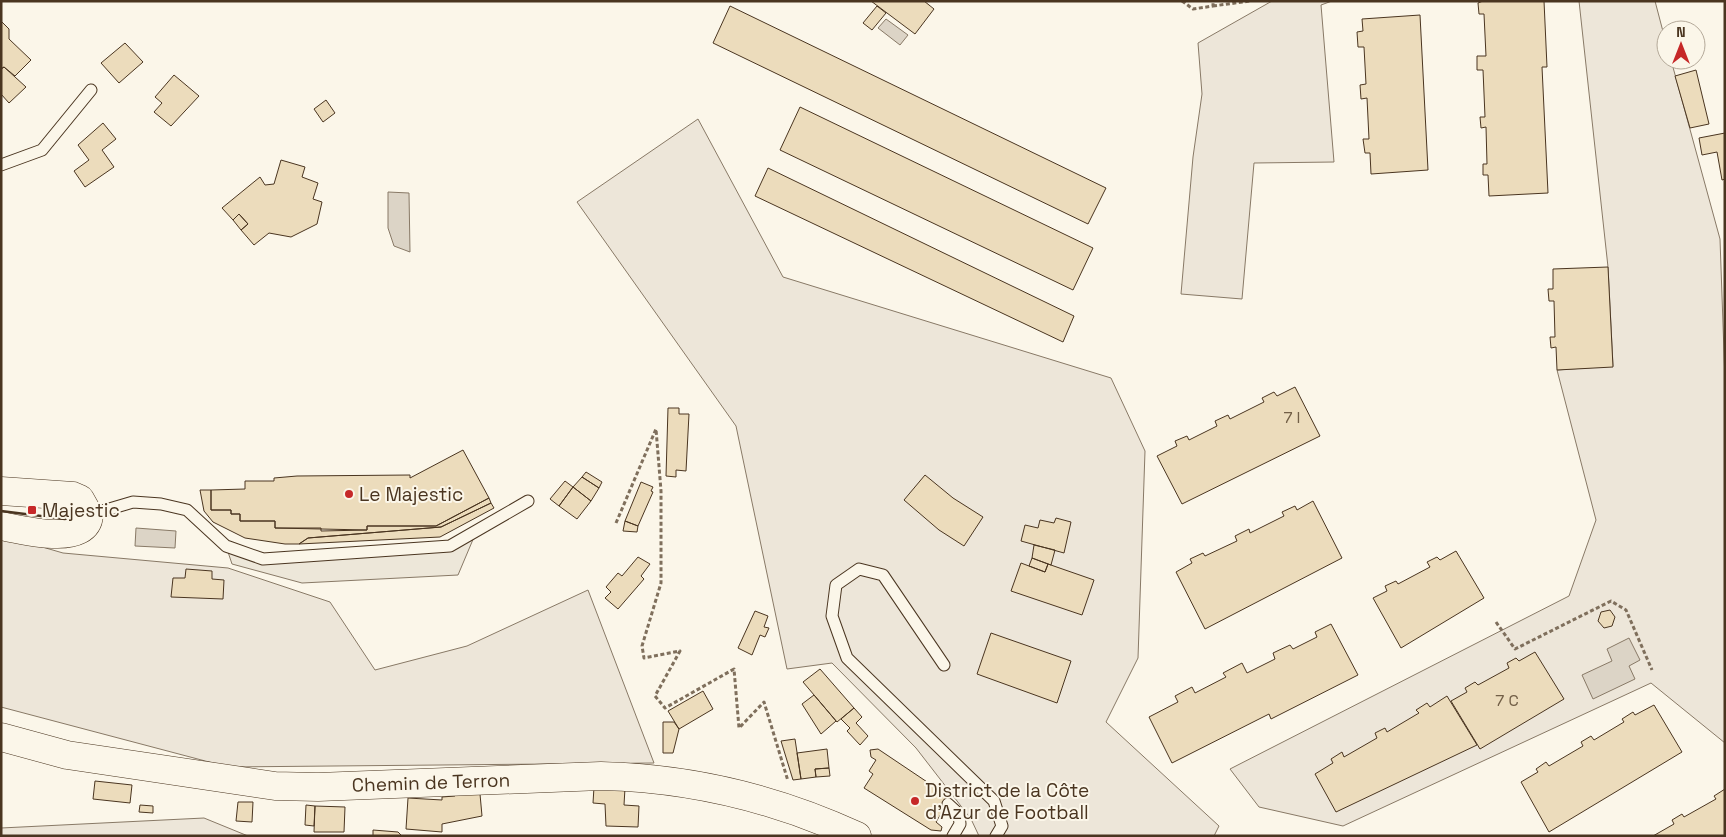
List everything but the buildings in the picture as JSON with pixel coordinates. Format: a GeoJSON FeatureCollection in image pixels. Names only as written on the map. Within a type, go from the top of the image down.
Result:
{"type":"FeatureCollection","features":[{"type":"Feature","properties":{"kind":"street"},"geometry":{"type":"LineString","coordinates":[[1,491],[74,496],[80,499],[89,515],[86,527],[79,532],[36,533],[1,526]]}},
{"type":"Feature","properties":{"kind":"street","name":"Chemin de Terron"},"geometry":{"type":"LineString","coordinates":[[1,737],[66,756],[276,786],[318,787],[600,776],[632,777],[725,792],[786,807],[819,818],[857,836]]}},
{"type":"Feature","properties":{"kind":"lane"},"geometry":{"type":"LineString","coordinates":[[1,165],[42,150],[90,90]]}},
{"type":"Feature","properties":{"kind":"lane"},"geometry":{"type":"LineString","coordinates":[[89,515],[133,502],[161,504],[187,510],[226,546],[263,559],[450,546],[528,501]]}},
{"type":"Feature","properties":{"kind":"lane"},"geometry":{"type":"LineString","coordinates":[[944,665],[883,574],[859,569],[836,584],[832,616],[847,658],[994,801],[1002,826],[996,836]]}},
{"type":"Feature","properties":{"kind":"lane"},"geometry":{"type":"LineString","coordinates":[[948,804],[959,814],[960,824],[953,836]]}},
{"type":"Feature","properties":{"kind":"path"},"geometry":{"type":"LineString","coordinates":[[1182,1],[1193,9],[1214,3],[1250,1]]}},
{"type":"Feature","properties":{"kind":"path"},"geometry":{"type":"LineString","coordinates":[[616,523],[656,429],[661,491],[661,583],[642,646],[644,658],[680,651],[656,696],[665,708],[734,668],[739,728],[764,702],[788,778],[786,807]]}},
{"type":"Feature","properties":{"kind":"path"},"geometry":{"type":"LineString","coordinates":[[1496,622],[1515,649],[1611,601],[1626,610],[1652,670]]}},
{"type":"Feature","properties":{"kind":"shaded area"},"geometry":{"type":"Polygon","coordinates":[[[1272,1],[1332,1],[1321,5],[1334,162],[1254,163],[1242,299],[1181,294],[1193,157],[1202,94],[1198,43],[1272,1]]]}},
{"type":"Feature","properties":{"kind":"shaded area"},"geometry":{"type":"Polygon","coordinates":[[[1579,1],[1655,1],[1660,20],[1656,20],[1656,70],[1674,70],[1720,239],[1725,381],[1725,743],[1651,683],[1343,826],[1259,807],[1230,769],[1569,596],[1596,520],[1557,370],[1613,366],[1608,267],[1579,1]]]}},
{"type":"Feature","properties":{"kind":"shaded area"},"geometry":{"type":"Polygon","coordinates":[[[886,19],[908,35],[900,45],[878,28],[886,19]]]}},
{"type":"Feature","properties":{"kind":"shaded area"},"geometry":{"type":"Polygon","coordinates":[[[698,119],[783,277],[1111,378],[1145,451],[1138,658],[1106,722],[1219,826],[1214,836],[979,836],[971,819],[916,748],[832,663],[787,669],[736,426],[577,202],[698,119]]]}},
{"type":"Feature","properties":{"kind":"shaded area"},"geometry":{"type":"Polygon","coordinates":[[[388,192],[409,193],[410,252],[394,246],[388,228],[388,192]]]}},
{"type":"Feature","properties":{"kind":"shaded area"},"geometry":{"type":"Polygon","coordinates":[[[136,528],[176,531],[175,548],[135,546],[136,528]]]}},
{"type":"Feature","properties":{"kind":"shaded area"},"geometry":{"type":"Polygon","coordinates":[[[477,530],[458,575],[302,583],[232,564],[226,546],[263,559],[450,546],[477,530]]]}},
{"type":"Feature","properties":{"kind":"shaded area"},"geometry":{"type":"Polygon","coordinates":[[[1,535],[63,553],[228,568],[330,602],[375,670],[467,646],[588,590],[654,763],[228,767],[1,707],[1,535]]]}},
{"type":"Feature","properties":{"kind":"shaded area"},"geometry":{"type":"Polygon","coordinates":[[[1629,638],[1640,660],[1629,666],[1635,679],[1593,699],[1582,675],[1612,661],[1607,649],[1629,638]]]}},
{"type":"Feature","properties":{"kind":"shaded area"},"geometry":{"type":"Polygon","coordinates":[[[204,818],[248,836],[1,836],[1,828],[204,818]]]}},
{"type":"Feature","properties":{"kind":"wall"},"geometry":{"type":"LineString","coordinates":[[1,511],[65,519]]}},
{"type":"Feature","properties":{"kind":"place","name":"Le Majestic"},"geometry":{"type":"Point","coordinates":[349,494]}},
{"type":"Feature","properties":{"kind":"place","name":"Majestic"},"geometry":{"type":"Point","coordinates":[32,510]}},
{"type":"Feature","properties":{"kind":"place","name":"District de la Côte d'Azur de Football"},"geometry":{"type":"Point","coordinates":[915,801]}}]}
